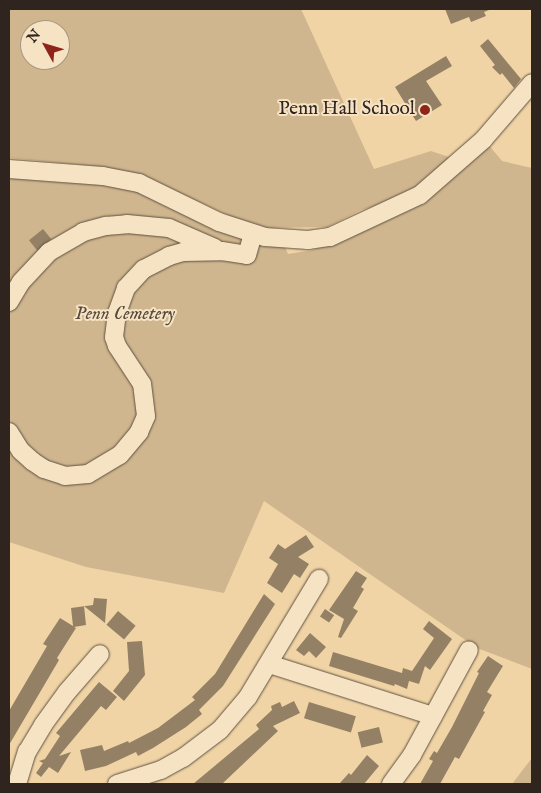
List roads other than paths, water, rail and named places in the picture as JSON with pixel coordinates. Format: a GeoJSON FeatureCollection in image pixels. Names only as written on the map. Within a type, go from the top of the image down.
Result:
{"type":"FeatureCollection","features":[{"type":"Feature","properties":{"kind":"street"},"geometry":{"type":"LineString","coordinates":[[9,169],[103,176],[139,183],[219,222],[265,237],[308,240],[330,237],[420,195],[483,140],[532,83]]}},
{"type":"Feature","properties":{"kind":"street"},"geometry":{"type":"LineString","coordinates":[[9,302],[26,276],[49,252],[67,239],[106,226],[127,224],[169,228],[222,251]]}},
{"type":"Feature","properties":{"kind":"street"},"geometry":{"type":"LineString","coordinates":[[9,432],[21,451],[32,461],[65,476],[88,474],[120,455],[139,432],[146,416],[142,384],[114,337],[117,313],[126,288],[144,269],[169,256],[183,252],[222,251],[247,255],[253,234]]}},
{"type":"Feature","properties":{"kind":"street"},"geometry":{"type":"LineString","coordinates":[[117,784],[161,770],[203,744],[237,713],[269,664],[319,579]]}},
{"type":"Feature","properties":{"kind":"street"},"geometry":{"type":"LineString","coordinates":[[391,784],[412,755],[469,650]]}},
{"type":"Feature","properties":{"kind":"street"},"geometry":{"type":"LineString","coordinates":[[17,784],[22,763],[39,733],[67,692],[100,654]]}},
{"type":"Feature","properties":{"kind":"street"},"geometry":{"type":"LineString","coordinates":[[269,664],[432,716]]}},
{"type":"Feature","properties":{"kind":"place","name":"Penn Hall School"},"geometry":{"type":"Point","coordinates":[425,110]}},
{"type":"Feature","properties":{"kind":"park label","name":"Penn Cemetery"},"geometry":{"type":"Point","coordinates":[125,315]}}]}
